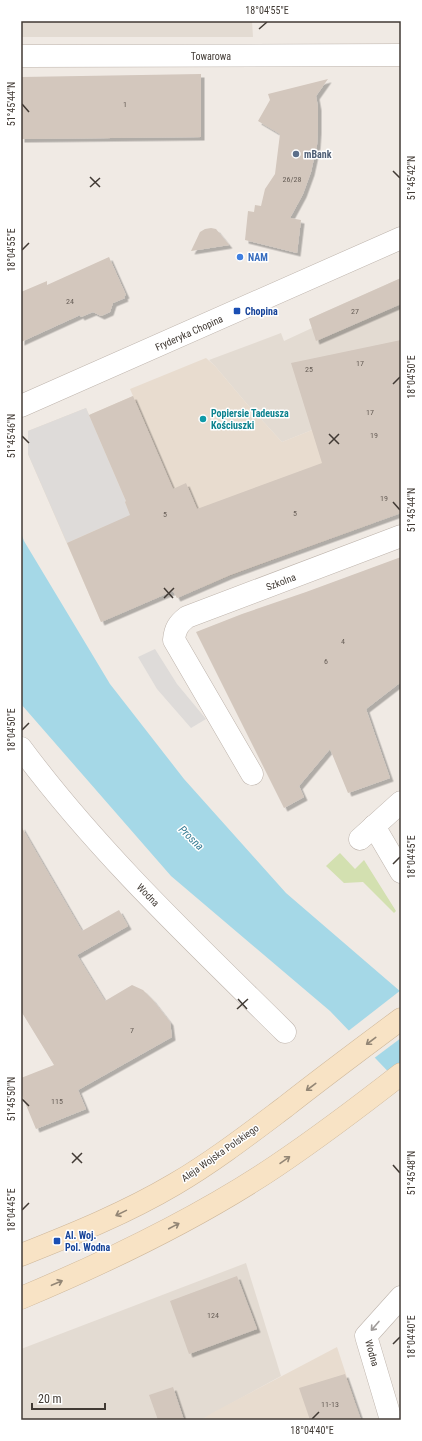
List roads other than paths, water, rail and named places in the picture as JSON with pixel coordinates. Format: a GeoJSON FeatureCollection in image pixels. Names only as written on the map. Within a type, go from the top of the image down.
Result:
{"type":"FeatureCollection","features":[{"type":"Feature","properties":{"kind":"main road","name":"Aleja Wojska Polskiego"},"geometry":{"type":"LineString","coordinates":[[21,1255],[101,1223],[176,1184],[211,1161],[401,1019]]}},
{"type":"Feature","properties":{"kind":"main road"},"geometry":{"type":"LineString","coordinates":[[21,1298],[104,1261],[196,1214],[275,1167],[320,1136],[401,1074]]}},
{"type":"Feature","properties":{"kind":"street","name":"Towarowa"},"geometry":{"type":"LineString","coordinates":[[21,56],[401,56]]}},
{"type":"Feature","properties":{"kind":"street","name":"Fryderyka Chopina"},"geometry":{"type":"LineString","coordinates":[[21,406],[401,238]]}},
{"type":"Feature","properties":{"kind":"street","name":"Szkolna"},"geometry":{"type":"LineString","coordinates":[[252,774],[174,640],[175,631],[178,624],[187,617],[401,536]]}},
{"type":"Feature","properties":{"kind":"street","name":"Wodna"},"geometry":{"type":"LineString","coordinates":[[21,748],[43,778],[110,855],[189,938],[286,1032]]}},
{"type":"Feature","properties":{"kind":"street"},"geometry":{"type":"LineString","coordinates":[[401,802],[367,832],[401,872]]}},
{"type":"Feature","properties":{"kind":"street","name":"Wodna"},"geometry":{"type":"LineString","coordinates":[[391,1420],[366,1336],[401,1297]]}},
{"type":"Feature","properties":{"kind":"water","name":"Prosna"},"geometry":{"type":"Polygon","coordinates":[[[21,533],[24,541],[110,684],[184,779],[286,893],[401,992],[401,1085],[330,1011],[171,876],[21,704],[21,533]]]}},
{"type":"Feature","properties":{"kind":"place","name":"mBank"},"geometry":{"type":"Point","coordinates":[296,154]}},
{"type":"Feature","properties":{"kind":"place","name":"NAM"},"geometry":{"type":"Point","coordinates":[240,257]}},
{"type":"Feature","properties":{"kind":"place","name":"Chopina"},"geometry":{"type":"Point","coordinates":[237,311]}},
{"type":"Feature","properties":{"kind":"place","name":"Popiersie Tadeusza Kościuszki"},"geometry":{"type":"Point","coordinates":[203,419]}},
{"type":"Feature","properties":{"kind":"place","name":"Al. Woj. Pol. Wodna"},"geometry":{"type":"Point","coordinates":[57,1241]}}]}
